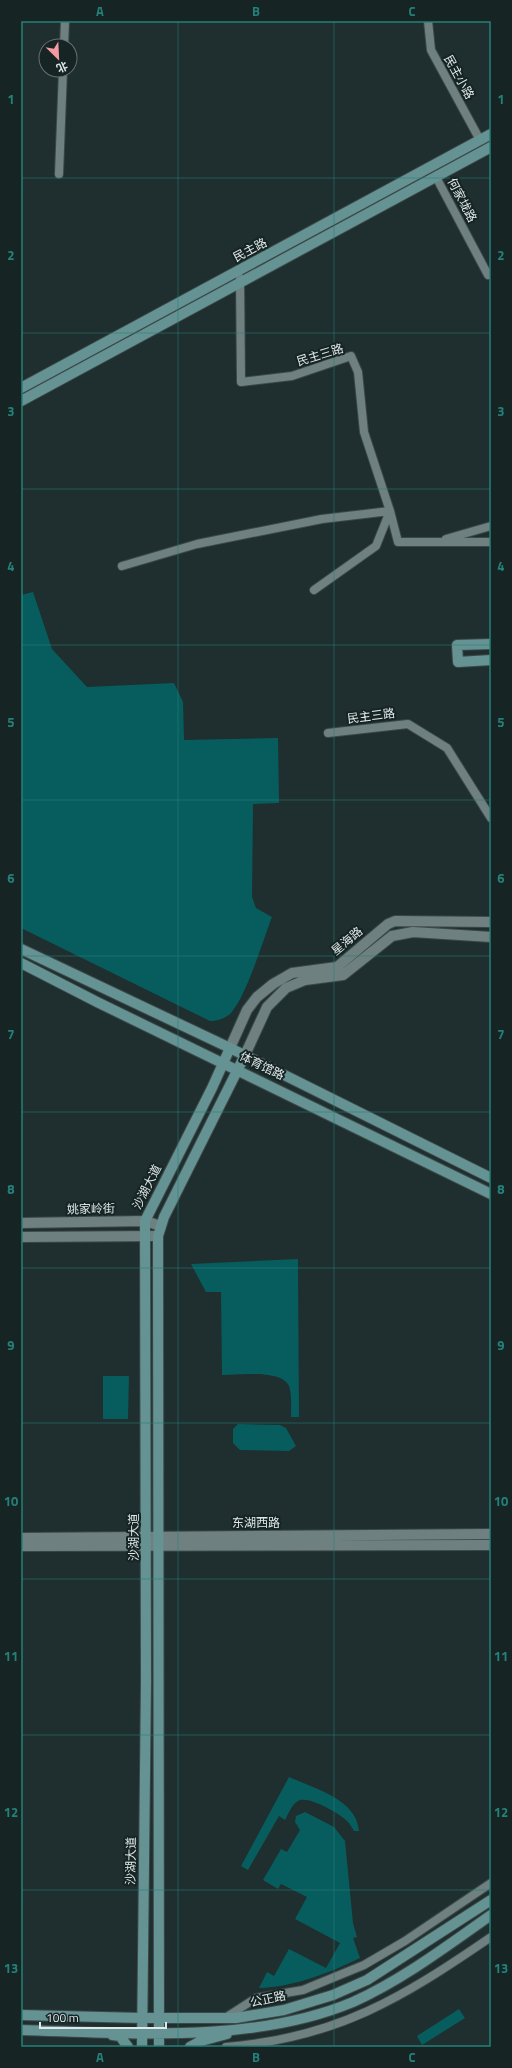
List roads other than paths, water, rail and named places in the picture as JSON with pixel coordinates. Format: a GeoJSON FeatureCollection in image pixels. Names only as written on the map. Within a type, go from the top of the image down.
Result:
{"type":"FeatureCollection","features":[{"type":"Feature","properties":{"kind":"main road","name":"民主路"},"geometry":{"type":"LineString","coordinates":[[21,388],[491,134]]}},
{"type":"Feature","properties":{"kind":"main road","name":"民主路"},"geometry":{"type":"LineString","coordinates":[[21,401],[491,147]]}},
{"type":"Feature","properties":{"kind":"main road"},"geometry":{"type":"LineString","coordinates":[[491,644],[457,645],[458,662],[491,660]]}},
{"type":"Feature","properties":{"kind":"main road","name":"体育馆路"},"geometry":{"type":"LineString","coordinates":[[21,949],[245,1055],[491,1178]]}},
{"type":"Feature","properties":{"kind":"main road","name":"体育馆路"},"geometry":{"type":"LineString","coordinates":[[21,963],[97,1002],[224,1062],[491,1194]]}},
{"type":"Feature","properties":{"kind":"main road","name":"沙湖大道"},"geometry":{"type":"LineString","coordinates":[[142,2047],[146,1541],[145,1220],[230,1048]]}},
{"type":"Feature","properties":{"kind":"main road","name":"沙湖大道"},"geometry":{"type":"LineString","coordinates":[[158,2047],[158,1541],[160,1231],[164,1217],[245,1055]]}},
{"type":"Feature","properties":{"kind":"main road","name":"公正路"},"geometry":{"type":"LineString","coordinates":[[21,2015],[142,2018],[225,2018],[253,2016],[284,2010],[350,1988],[384,1970],[491,1900]]}},
{"type":"Feature","properties":{"kind":"main road"},"geometry":{"type":"LineString","coordinates":[[21,2030],[142,2033],[241,2030],[282,2024],[353,2001],[388,1984],[491,1916]]}},
{"type":"Feature","properties":{"kind":"main road"},"geometry":{"type":"LineString","coordinates":[[190,2047],[201,2041],[241,2030]]}},
{"type":"Feature","properties":{"kind":"main road"},"geometry":{"type":"LineString","coordinates":[[80,2031],[84,2034],[117,2035],[123,2038],[128,2047]]}},
{"type":"Feature","properties":{"kind":"street"},"geometry":{"type":"LineString","coordinates":[[64,38],[65,21]]}},
{"type":"Feature","properties":{"kind":"street","name":"民主小路"},"geometry":{"type":"LineString","coordinates":[[428,21],[431,50],[480,140]]}},
{"type":"Feature","properties":{"kind":"street"},"geometry":{"type":"LineString","coordinates":[[59,174],[63,78]]}},
{"type":"Feature","properties":{"kind":"street","name":"何家垅路"},"geometry":{"type":"LineString","coordinates":[[436,177],[488,275],[491,273]]}},
{"type":"Feature","properties":{"kind":"street","name":"民主三路"},"geometry":{"type":"LineString","coordinates":[[239,271],[241,282],[241,382],[292,376],[351,356],[358,372],[364,432],[390,511],[398,542],[436,542]]}},
{"type":"Feature","properties":{"kind":"street"},"geometry":{"type":"LineString","coordinates":[[122,566],[197,544],[322,519],[390,511],[376,546],[314,590]]}},
{"type":"Feature","properties":{"kind":"street"},"geometry":{"type":"LineString","coordinates":[[436,542],[491,526]]}},
{"type":"Feature","properties":{"kind":"street"},"geometry":{"type":"LineString","coordinates":[[436,542],[491,542]]}},
{"type":"Feature","properties":{"kind":"street","name":"民主三路"},"geometry":{"type":"LineString","coordinates":[[328,733],[408,724],[447,748],[491,818]]}},
{"type":"Feature","properties":{"kind":"street","name":"星海路"},"geometry":{"type":"LineString","coordinates":[[230,1048],[247,1010],[257,996],[273,984],[292,973],[337,967],[388,924],[395,921],[491,922]]}},
{"type":"Feature","properties":{"kind":"street","name":"星海路"},"geometry":{"type":"LineString","coordinates":[[245,1055],[267,1007],[286,988],[300,981],[343,975],[392,936],[413,932],[491,937]]}},
{"type":"Feature","properties":{"kind":"street","name":"姚家岭街"},"geometry":{"type":"LineString","coordinates":[[21,1223],[145,1220],[160,1231]]}},
{"type":"Feature","properties":{"kind":"street"},"geometry":{"type":"LineString","coordinates":[[21,1237],[145,1236],[160,1231]]}},
{"type":"Feature","properties":{"kind":"street","name":"东湖西路"},"geometry":{"type":"LineString","coordinates":[[158,1541],[491,1534]]}},
{"type":"Feature","properties":{"kind":"street","name":"东湖西路"},"geometry":{"type":"LineString","coordinates":[[21,1538],[491,1545]]}},
{"type":"Feature","properties":{"kind":"street","name":"东湖西路"},"geometry":{"type":"LineString","coordinates":[[21,1546],[146,1541]]}},
{"type":"Feature","properties":{"kind":"street"},"geometry":{"type":"LineString","coordinates":[[225,2018],[256,1998],[303,1990],[364,1966],[405,1941],[491,1883]]}},
{"type":"Feature","properties":{"kind":"street"},"geometry":{"type":"LineString","coordinates":[[226,2047],[268,2043],[319,2031],[344,2022],[410,1990],[491,1937]]}}]}
